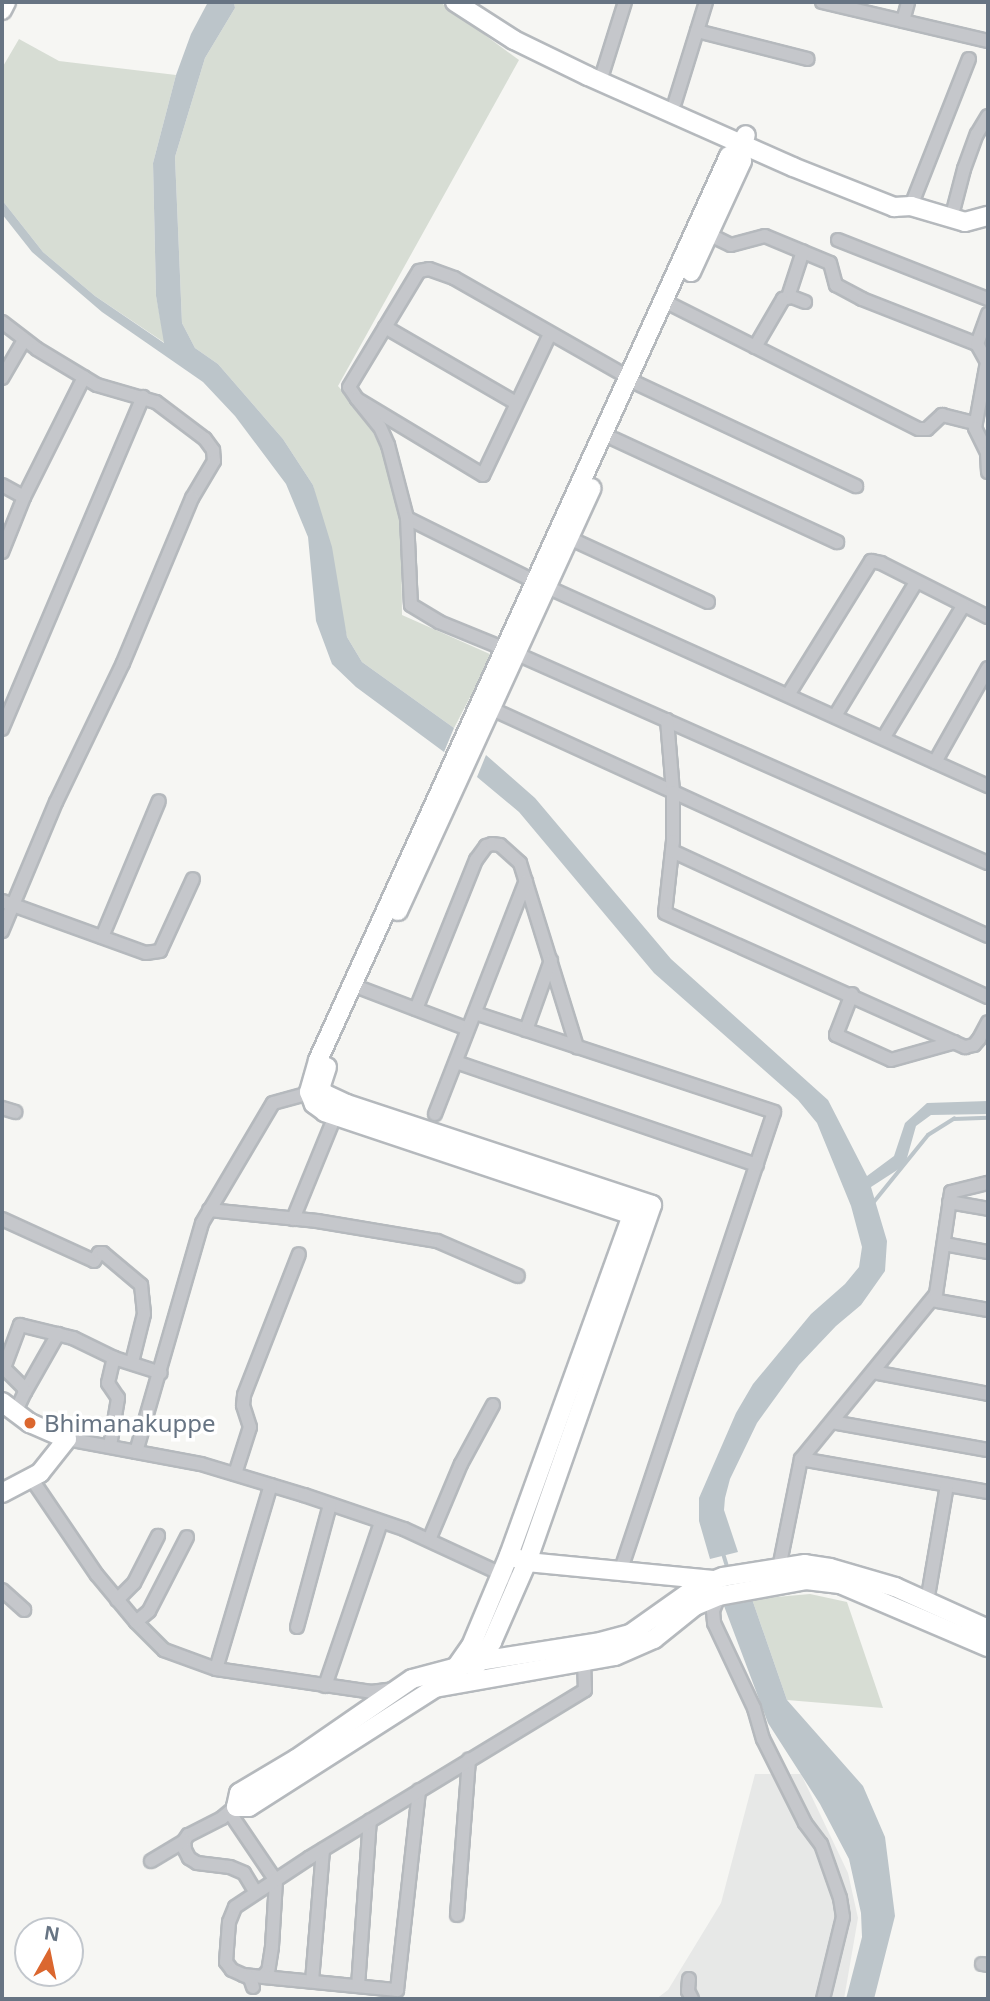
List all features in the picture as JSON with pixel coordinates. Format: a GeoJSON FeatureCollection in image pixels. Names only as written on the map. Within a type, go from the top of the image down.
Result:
{"type":"FeatureCollection","features":[{"type":"Feature","properties":{"kind":"street"},"geometry":{"type":"LineString","coordinates":[[2,10],[6,2]]}},
{"type":"Feature","properties":{"kind":"street"},"geometry":{"type":"LineString","coordinates":[[455,2],[514,40],[742,144],[894,207],[911,206],[965,222],[988,216]]}},
{"type":"Feature","properties":{"kind":"street"},"geometry":{"type":"LineString","coordinates":[[476,2],[505,22],[600,70],[675,102],[742,144]]}},
{"type":"Feature","properties":{"kind":"street"},"geometry":{"type":"LineString","coordinates":[[600,70],[616,2]]}},
{"type":"Feature","properties":{"kind":"street"},"geometry":{"type":"LineString","coordinates":[[600,70],[625,2]]}},
{"type":"Feature","properties":{"kind":"street"},"geometry":{"type":"LineString","coordinates":[[675,102],[706,2]]}},
{"type":"Feature","properties":{"kind":"street"},"geometry":{"type":"LineString","coordinates":[[822,2],[988,41]]}},
{"type":"Feature","properties":{"kind":"street"},"geometry":{"type":"LineString","coordinates":[[903,21],[908,2]]}},
{"type":"Feature","properties":{"kind":"street"},"geometry":{"type":"LineString","coordinates":[[697,31],[808,59]]}},
{"type":"Feature","properties":{"kind":"street"},"geometry":{"type":"LineString","coordinates":[[911,206],[969,59]]}},
{"type":"Feature","properties":{"kind":"street"},"geometry":{"type":"LineString","coordinates":[[951,219],[964,169],[977,134],[988,116]]}},
{"type":"Feature","properties":{"kind":"street"},"geometry":{"type":"LineString","coordinates":[[670,304],[708,234],[742,161],[742,144]]}},
{"type":"Feature","properties":{"kind":"street"},"geometry":{"type":"LineString","coordinates":[[652,1206],[632,1215],[335,1116],[314,1104],[318,1060],[460,763],[670,304],[729,156],[742,144]]}},
{"type":"Feature","properties":{"kind":"street"},"geometry":{"type":"LineString","coordinates":[[708,234],[730,245],[765,236],[803,251],[830,263],[836,285],[862,299],[977,344],[987,362],[975,423],[988,456],[988,472]]}},
{"type":"Feature","properties":{"kind":"street"},"geometry":{"type":"LineString","coordinates":[[838,240],[988,299]]}},
{"type":"Feature","properties":{"kind":"street"},"geometry":{"type":"LineString","coordinates":[[755,347],[779,304],[788,297],[803,251]]}},
{"type":"Feature","properties":{"kind":"street"},"geometry":{"type":"LineString","coordinates":[[856,486],[634,381],[454,278],[429,269],[419,271],[349,387],[380,427],[388,445],[407,518],[411,605],[439,622],[511,651],[988,863]]}},
{"type":"Feature","properties":{"kind":"street"},"geometry":{"type":"LineString","coordinates":[[788,297],[805,302]]}},
{"type":"Feature","properties":{"kind":"street"},"geometry":{"type":"LineString","coordinates":[[670,304],[919,429],[927,429],[942,415],[975,423]]}},
{"type":"Feature","properties":{"kind":"street"},"geometry":{"type":"LineString","coordinates":[[977,344],[988,314]]}},
{"type":"Feature","properties":{"kind":"street"},"geometry":{"type":"LineString","coordinates":[[2,322],[24,340],[105,389],[156,402],[194,430],[213,450],[214,461],[192,498],[123,663],[8,902],[2,931]]}},
{"type":"Feature","properties":{"kind":"street"},"geometry":{"type":"LineString","coordinates":[[385,327],[516,403]]}},
{"type":"Feature","properties":{"kind":"street"},"geometry":{"type":"LineString","coordinates":[[357,399],[482,475],[550,334]]}},
{"type":"Feature","properties":{"kind":"street"},"geometry":{"type":"LineString","coordinates":[[2,378],[24,340]]}},
{"type":"Feature","properties":{"kind":"street"},"geometry":{"type":"LineString","coordinates":[[2,552],[24,497],[84,377]]}},
{"type":"Feature","properties":{"kind":"street"},"geometry":{"type":"LineString","coordinates":[[542,584],[569,538],[614,439],[634,381]]}},
{"type":"Feature","properties":{"kind":"street"},"geometry":{"type":"LineString","coordinates":[[2,729],[143,397]]}},
{"type":"Feature","properties":{"kind":"street"},"geometry":{"type":"LineString","coordinates":[[614,439],[837,542]]}},
{"type":"Feature","properties":{"kind":"street"},"geometry":{"type":"LineString","coordinates":[[2,485],[24,497]]}},
{"type":"Feature","properties":{"kind":"street"},"geometry":{"type":"LineString","coordinates":[[407,518],[542,584],[988,786]]}},
{"type":"Feature","properties":{"kind":"street"},"geometry":{"type":"LineString","coordinates":[[569,538],[708,602]]}},
{"type":"Feature","properties":{"kind":"street"},"geometry":{"type":"LineString","coordinates":[[788,695],[869,563],[880,563],[988,617]]}},
{"type":"Feature","properties":{"kind":"street"},"geometry":{"type":"LineString","coordinates":[[835,716],[916,582]]}},
{"type":"Feature","properties":{"kind":"street"},"geometry":{"type":"LineString","coordinates":[[884,737],[963,606]]}},
{"type":"Feature","properties":{"kind":"street"},"geometry":{"type":"LineString","coordinates":[[316,1091],[460,763],[492,709],[511,651]]}},
{"type":"Feature","properties":{"kind":"street"},"geometry":{"type":"LineString","coordinates":[[935,762],[988,668]]}},
{"type":"Feature","properties":{"kind":"street"},"geometry":{"type":"LineString","coordinates":[[492,709],[988,936]]}},
{"type":"Feature","properties":{"kind":"street"},"geometry":{"type":"LineString","coordinates":[[667,720],[673,792],[672,851],[665,913],[852,994],[965,1047],[974,1045],[988,1022]]}},
{"type":"Feature","properties":{"kind":"street"},"geometry":{"type":"LineString","coordinates":[[102,937],[159,801]]}},
{"type":"Feature","properties":{"kind":"street"},"geometry":{"type":"LineString","coordinates":[[416,1009],[476,860],[486,846],[500,845],[520,863],[577,1047]]}},
{"type":"Feature","properties":{"kind":"street"},"geometry":{"type":"LineString","coordinates":[[672,851],[988,997]]}},
{"type":"Feature","properties":{"kind":"street"},"geometry":{"type":"LineString","coordinates":[[8,902],[146,953],[160,951],[193,879]]}},
{"type":"Feature","properties":{"kind":"street"},"geometry":{"type":"LineString","coordinates":[[435,1114],[526,881]]}},
{"type":"Feature","properties":{"kind":"street"},"geometry":{"type":"LineString","coordinates":[[526,1030],[551,960]]}},
{"type":"Feature","properties":{"kind":"street"},"geometry":{"type":"LineString","coordinates":[[363,989],[468,1029]]}},
{"type":"Feature","properties":{"kind":"street"},"geometry":{"type":"LineString","coordinates":[[852,994],[836,1034],[891,1060],[955,1042]]}},
{"type":"Feature","properties":{"kind":"street"},"geometry":{"type":"LineString","coordinates":[[475,1013],[774,1112],[621,1572]]}},
{"type":"Feature","properties":{"kind":"street"},"geometry":{"type":"LineString","coordinates":[[456,1062],[757,1165]]}},
{"type":"Feature","properties":{"kind":"street"},"geometry":{"type":"LineString","coordinates":[[136,1452],[161,1373],[200,1226],[274,1103],[316,1091],[347,1104],[652,1206]]}},
{"type":"Feature","properties":{"kind":"street"},"geometry":{"type":"LineString","coordinates":[[2,1108],[15,1112]]}},
{"type":"Feature","properties":{"kind":"street"},"geometry":{"type":"LineString","coordinates":[[293,1219],[335,1116]]}},
{"type":"Feature","properties":{"kind":"street"},"geometry":{"type":"LineString","coordinates":[[779,1568],[801,1459],[936,1294],[951,1192],[988,1183]]}},
{"type":"Feature","properties":{"kind":"street"},"geometry":{"type":"LineString","coordinates":[[949,1202],[988,1209]]}},
{"type":"Feature","properties":{"kind":"street"},"geometry":{"type":"LineString","coordinates":[[461,1674],[476,1634],[510,1578],[527,1562],[652,1206]]}},
{"type":"Feature","properties":{"kind":"street"},"geometry":{"type":"LineString","coordinates":[[209,1210],[293,1219],[438,1241],[518,1276]]}},
{"type":"Feature","properties":{"kind":"street"},"geometry":{"type":"LineString","coordinates":[[151,1861],[184,1841],[188,1835],[233,1810],[249,1807],[412,1700],[441,1686],[480,1661],[492,1642],[510,1578],[509,1555],[632,1215]]}},
{"type":"Feature","properties":{"kind":"street"},"geometry":{"type":"LineString","coordinates":[[2,1219],[94,1261],[103,1252],[141,1285],[144,1314],[132,1362]]}},
{"type":"Feature","properties":{"kind":"street"},"geometry":{"type":"LineString","coordinates":[[943,1244],[988,1252]]}},
{"type":"Feature","properties":{"kind":"street"},"geometry":{"type":"LineString","coordinates":[[235,1474],[250,1423],[243,1405],[244,1395],[299,1254]]}},
{"type":"Feature","properties":{"kind":"street"},"geometry":{"type":"LineString","coordinates":[[932,1300],[988,1310]]}},
{"type":"Feature","properties":{"kind":"street"},"geometry":{"type":"LineString","coordinates":[[25,1392],[4,1368],[19,1327],[31,1326],[58,1334],[114,1358],[161,1373]]}},
{"type":"Feature","properties":{"kind":"street"},"geometry":{"type":"LineString","coordinates":[[58,1334],[37,1375],[25,1392],[9,1407],[30,1423],[67,1438],[201,1464],[271,1485],[429,1540],[510,1578]]}},
{"type":"Feature","properties":{"kind":"street"},"geometry":{"type":"LineString","coordinates":[[110,1446],[118,1398],[108,1385],[114,1358]]}},
{"type":"Feature","properties":{"kind":"street"},"geometry":{"type":"LineString","coordinates":[[873,1372],[988,1394]]}},
{"type":"Feature","properties":{"kind":"street"},"geometry":{"type":"LineString","coordinates":[[429,1540],[461,1464],[493,1405]]}},
{"type":"Feature","properties":{"kind":"street"},"geometry":{"type":"LineString","coordinates":[[832,1422],[988,1450]]}},
{"type":"Feature","properties":{"kind":"street"},"geometry":{"type":"LineString","coordinates":[[2,1493],[40,1473],[67,1438]]}},
{"type":"Feature","properties":{"kind":"street"},"geometry":{"type":"LineString","coordinates":[[801,1459],[988,1492]]}},
{"type":"Feature","properties":{"kind":"street"},"geometry":{"type":"LineString","coordinates":[[31,1478],[54,1516],[83,1550],[117,1600],[164,1650],[216,1669],[371,1692],[397,1689]]}},
{"type":"Feature","properties":{"kind":"street"},"geometry":{"type":"LineString","coordinates":[[216,1669],[271,1485]]}},
{"type":"Feature","properties":{"kind":"street"},"geometry":{"type":"LineString","coordinates":[[927,1602],[947,1485]]}},
{"type":"Feature","properties":{"kind":"street"},"geometry":{"type":"LineString","coordinates":[[297,1627],[330,1505]]}},
{"type":"Feature","properties":{"kind":"street"},"geometry":{"type":"LineString","coordinates":[[325,1686],[381,1522]]}},
{"type":"Feature","properties":{"kind":"street"},"geometry":{"type":"LineString","coordinates":[[117,1600],[134,1583],[158,1536]]}},
{"type":"Feature","properties":{"kind":"street"},"geometry":{"type":"LineString","coordinates":[[136,1622],[149,1611],[187,1537]]}},
{"type":"Feature","properties":{"kind":"street"},"geometry":{"type":"LineString","coordinates":[[509,1555],[527,1562],[729,1585]]}},
{"type":"Feature","properties":{"kind":"street"},"geometry":{"type":"LineString","coordinates":[[233,1810],[239,1793],[296,1759],[412,1679],[615,1656],[654,1639],[695,1606],[729,1585],[779,1568],[805,1564],[854,1573],[988,1629]]}},
{"type":"Feature","properties":{"kind":"street"},"geometry":{"type":"LineString","coordinates":[[480,1661],[601,1642],[630,1634],[695,1588],[807,1580],[840,1584],[988,1647]]}},
{"type":"Feature","properties":{"kind":"street"},"geometry":{"type":"LineString","coordinates":[[729,1585],[712,1611],[714,1623],[754,1708],[763,1738],[805,1823],[821,1844],[840,1898],[843,1917],[823,1999]]}},
{"type":"Feature","properties":{"kind":"street"},"geometry":{"type":"LineString","coordinates":[[2,1590],[24,1610]]}},
{"type":"Feature","properties":{"kind":"street"},"geometry":{"type":"LineString","coordinates":[[253,1987],[250,1978],[232,1970],[226,1962],[229,1922],[235,1907],[323,1849],[585,1690],[584,1661]]}},
{"type":"Feature","properties":{"kind":"street"},"geometry":{"type":"LineString","coordinates":[[457,1915],[469,1759]]}},
{"type":"Feature","properties":{"kind":"street"},"geometry":{"type":"LineString","coordinates":[[243,1975],[397,1990],[419,1790]]}},
{"type":"Feature","properties":{"kind":"street"},"geometry":{"type":"LineString","coordinates":[[233,1810],[276,1881],[272,1947],[268,1971],[263,1976]]}},
{"type":"Feature","properties":{"kind":"street"},"geometry":{"type":"LineString","coordinates":[[358,1986],[370,1820]]}},
{"type":"Feature","properties":{"kind":"street"},"geometry":{"type":"LineString","coordinates":[[184,1841],[190,1858],[244,1873],[256,1894]]}},
{"type":"Feature","properties":{"kind":"street"},"geometry":{"type":"LineString","coordinates":[[312,1981],[323,1849]]}},
{"type":"Feature","properties":{"kind":"street"},"geometry":{"type":"LineString","coordinates":[[690,1979],[688,1991],[692,1999]]}},
{"type":"Feature","properties":{"kind":"shaded area"},"geometry":{"type":"Polygon","coordinates":[[[208,2],[234,2],[235,8],[205,58],[175,157],[182,323],[195,348],[218,364],[283,439],[313,485],[332,547],[347,637],[362,662],[454,728],[444,752],[356,687],[332,664],[316,621],[308,537],[286,484],[235,416],[203,382],[102,312],[32,252],[2,214],[2,200],[43,252],[95,296],[164,343],[156,296],[153,163],[176,75],[191,34],[208,2]]]}},
{"type":"Feature","properties":{"kind":"shaded area"},"geometry":{"type":"Polygon","coordinates":[[[234,2],[440,2],[519,60],[338,386],[366,418],[385,457],[401,527],[402,615],[492,655],[454,728],[362,662],[347,637],[313,485],[283,439],[218,364],[195,348],[182,323],[175,157],[205,58],[235,8],[234,2]]]}},
{"type":"Feature","properties":{"kind":"shaded area"},"geometry":{"type":"Polygon","coordinates":[[[19,39],[59,61],[176,75],[153,163],[156,296],[165,343],[95,296],[43,252],[2,200],[2,68],[19,39]]]}},
{"type":"Feature","properties":{"kind":"shaded area"},"geometry":{"type":"Polygon","coordinates":[[[486,755],[535,798],[671,959],[828,1100],[867,1176],[894,1156],[905,1123],[927,1103],[988,1101],[988,1114],[931,1115],[916,1126],[905,1165],[871,1187],[887,1241],[885,1271],[861,1305],[836,1326],[799,1365],[757,1423],[730,1479],[725,1498],[724,1510],[738,1552],[710,1559],[699,1521],[699,1498],[736,1413],[753,1384],[811,1314],[845,1284],[859,1267],[862,1247],[851,1206],[817,1123],[798,1100],[654,973],[519,812],[477,777],[486,755]]]}},
{"type":"Feature","properties":{"kind":"shaded area"},"geometry":{"type":"Polygon","coordinates":[[[810,1594],[847,1602],[883,1708],[787,1700],[752,1599],[810,1594]]]}},
{"type":"Feature","properties":{"kind":"shaded area"},"geometry":{"type":"Polygon","coordinates":[[[752,1599],[787,1700],[863,1786],[885,1837],[895,1916],[874,1999],[846,1999],[862,1937],[861,1913],[849,1859],[820,1804],[768,1723],[724,1606],[752,1599]]]}},
{"type":"Feature","properties":{"kind":"shaded area"},"geometry":{"type":"Polygon","coordinates":[[[755,1774],[801,1774],[848,1873],[858,1918],[844,1999],[656,1999],[668,1990],[721,1903],[755,1774]]]}},
{"type":"Feature","properties":{"kind":"waterway"},"geometry":{"type":"LineString","coordinates":[[873,1203],[928,1135],[954,1119],[988,1118]]}},
{"type":"Feature","properties":{"kind":"waterway"},"geometry":{"type":"LineString","coordinates":[[723,1552],[729,1572]]}},
{"type":"Feature","properties":{"kind":"place","name":"Bhimanakuppe"},"geometry":{"type":"Point","coordinates":[30,1423]}}]}
